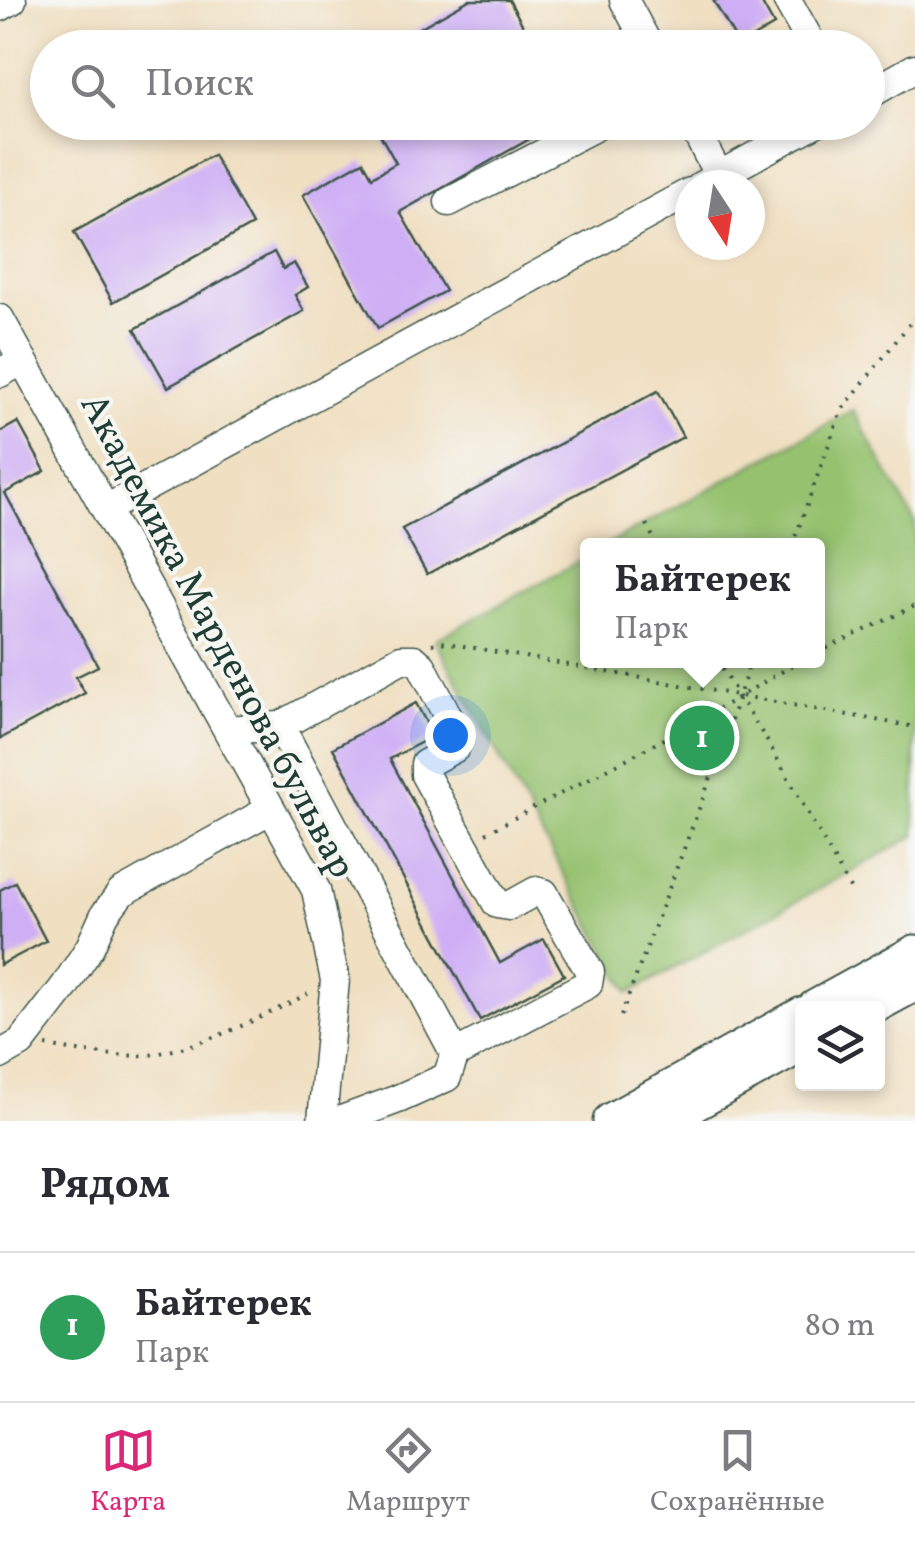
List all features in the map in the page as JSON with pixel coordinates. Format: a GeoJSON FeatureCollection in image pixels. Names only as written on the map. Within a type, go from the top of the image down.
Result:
{"type":"FeatureCollection","features":[{"type":"Feature","properties":{"kind":"main road"},"geometry":{"type":"LineString","coordinates":[[828,1001],[915,953]]}},
{"type":"Feature","properties":{"kind":"main road"},"geometry":{"type":"LineString","coordinates":[[882,1001],[915,983]]}},
{"type":"Feature","properties":{"kind":"main road"},"geometry":{"type":"LineString","coordinates":[[610,1121],[795,1019]]}},
{"type":"Feature","properties":{"kind":"main road"},"geometry":{"type":"LineString","coordinates":[[662,1121],[795,1048]]}},
{"type":"Feature","properties":{"kind":"street"},"geometry":{"type":"LineString","coordinates":[[0,7],[12,0]]}},
{"type":"Feature","properties":{"kind":"street"},"geometry":{"type":"LineString","coordinates":[[624,0],[640,30]]}},
{"type":"Feature","properties":{"kind":"street"},"geometry":{"type":"LineString","coordinates":[[787,0],[804,30]]}},
{"type":"Feature","properties":{"kind":"street"},"geometry":{"type":"LineString","coordinates":[[885,85],[915,68]]}},
{"type":"Feature","properties":{"kind":"street"},"geometry":{"type":"LineString","coordinates":[[449,202],[569,140]]}},
{"type":"Feature","properties":{"kind":"street"},"geometry":{"type":"LineString","coordinates":[[697,140],[708,170]]}},
{"type":"Feature","properties":{"kind":"street"},"geometry":{"type":"LineString","coordinates":[[729,170],[783,140]]}},
{"type":"Feature","properties":{"kind":"street"},"geometry":{"type":"LineString","coordinates":[[106,509],[675,200]]}},
{"type":"Feature","properties":{"kind":"street","name":"Академика Марденова бульвар"},"geometry":{"type":"LineString","coordinates":[[0,319],[12,366],[106,509],[316,890],[335,980],[322,1121]]}},
{"type":"Feature","properties":{"kind":"street"},"geometry":{"type":"LineString","coordinates":[[228,730],[280,726],[402,659],[414,659],[422,666],[459,738],[455,748],[425,764],[425,774],[497,904],[509,906],[536,890],[544,893],[590,972],[588,984],[454,1054],[447,1076],[398,1100],[339,1121]]}},
{"type":"Feature","properties":{"kind":"street"},"geometry":{"type":"LineString","coordinates":[[280,726],[454,1054]]}},
{"type":"Feature","properties":{"kind":"street"},"geometry":{"type":"LineString","coordinates":[[10,1049],[65,986],[120,894],[271,809]]}},
{"type":"Feature","properties":{"kind":"path"},"geometry":{"type":"LineString","coordinates":[[795,538],[841,411],[915,317]]}},
{"type":"Feature","properties":{"kind":"path"},"geometry":{"type":"LineString","coordinates":[[646,524],[653,538]]}},
{"type":"Feature","properties":{"kind":"path"},"geometry":{"type":"LineString","coordinates":[[825,649],[915,606]]}},
{"type":"Feature","properties":{"kind":"path"},"geometry":{"type":"LineString","coordinates":[[414,659],[418,650],[441,642],[580,666]]}},
{"type":"Feature","properties":{"kind":"path"},"geometry":{"type":"LineString","coordinates":[[590,668],[915,727]]}},
{"type":"Feature","properties":{"kind":"path"},"geometry":{"type":"LineString","coordinates":[[721,668],[769,744],[851,890]]}},
{"type":"Feature","properties":{"kind":"path"},"geometry":{"type":"LineString","coordinates":[[621,1016],[720,753],[747,668]]}},
{"type":"Feature","properties":{"kind":"path"},"geometry":{"type":"LineString","coordinates":[[464,844],[670,736],[788,668]]}},
{"type":"Feature","properties":{"kind":"path"},"geometry":{"type":"LineString","coordinates":[[10,1049],[153,1054],[230,1032],[335,980]]}},
{"type":"Feature","properties":{"kind":"green space"},"geometry":{"type":"Polygon","coordinates":[[[853,410],[915,522],[915,836],[629,993],[435,640],[580,561],[580,668],[825,668],[825,538],[620,538],[853,410]]]}},
{"type":"Feature","properties":{"kind":"building"},"geometry":{"type":"Polygon","coordinates":[[[469,0],[509,0],[525,30],[416,30],[469,0]]]}},
{"type":"Feature","properties":{"kind":"building"},"geometry":{"type":"Polygon","coordinates":[[[713,0],[760,0],[774,25],[765,30],[730,30],[713,0]]]}},
{"type":"Feature","properties":{"kind":"building"},"geometry":{"type":"Polygon","coordinates":[[[383,140],[528,140],[400,212],[445,291],[378,328],[303,195],[363,161],[372,177],[396,163],[383,140]]]}},
{"type":"Feature","properties":{"kind":"building"},"geometry":{"type":"Polygon","coordinates":[[[213,155],[252,225],[113,302],[74,232],[213,155]]]}},
{"type":"Feature","properties":{"kind":"building"},"geometry":{"type":"Polygon","coordinates":[[[274,252],[283,269],[294,263],[308,287],[295,295],[304,311],[168,387],[135,329],[274,252]]]}},
{"type":"Feature","properties":{"kind":"building"},"geometry":{"type":"Polygon","coordinates":[[[658,391],[683,437],[427,574],[402,529],[658,391]]]}},
{"type":"Feature","properties":{"kind":"building"},"geometry":{"type":"Polygon","coordinates":[[[18,422],[45,471],[5,493],[98,666],[76,677],[85,693],[0,739],[0,432],[18,422]]]}},
{"type":"Feature","properties":{"kind":"building"},"geometry":{"type":"Polygon","coordinates":[[[416,703],[433,736],[390,759],[500,963],[544,939],[564,975],[480,1020],[333,748],[416,703]]]}},
{"type":"Feature","properties":{"kind":"building"},"geometry":{"type":"Polygon","coordinates":[[[15,882],[46,941],[0,965],[0,890],[15,882]]]}},
{"type":"Feature","properties":{"kind":"place","name":"Байтерек"},"geometry":{"type":"Point","coordinates":[702,738]}}]}
